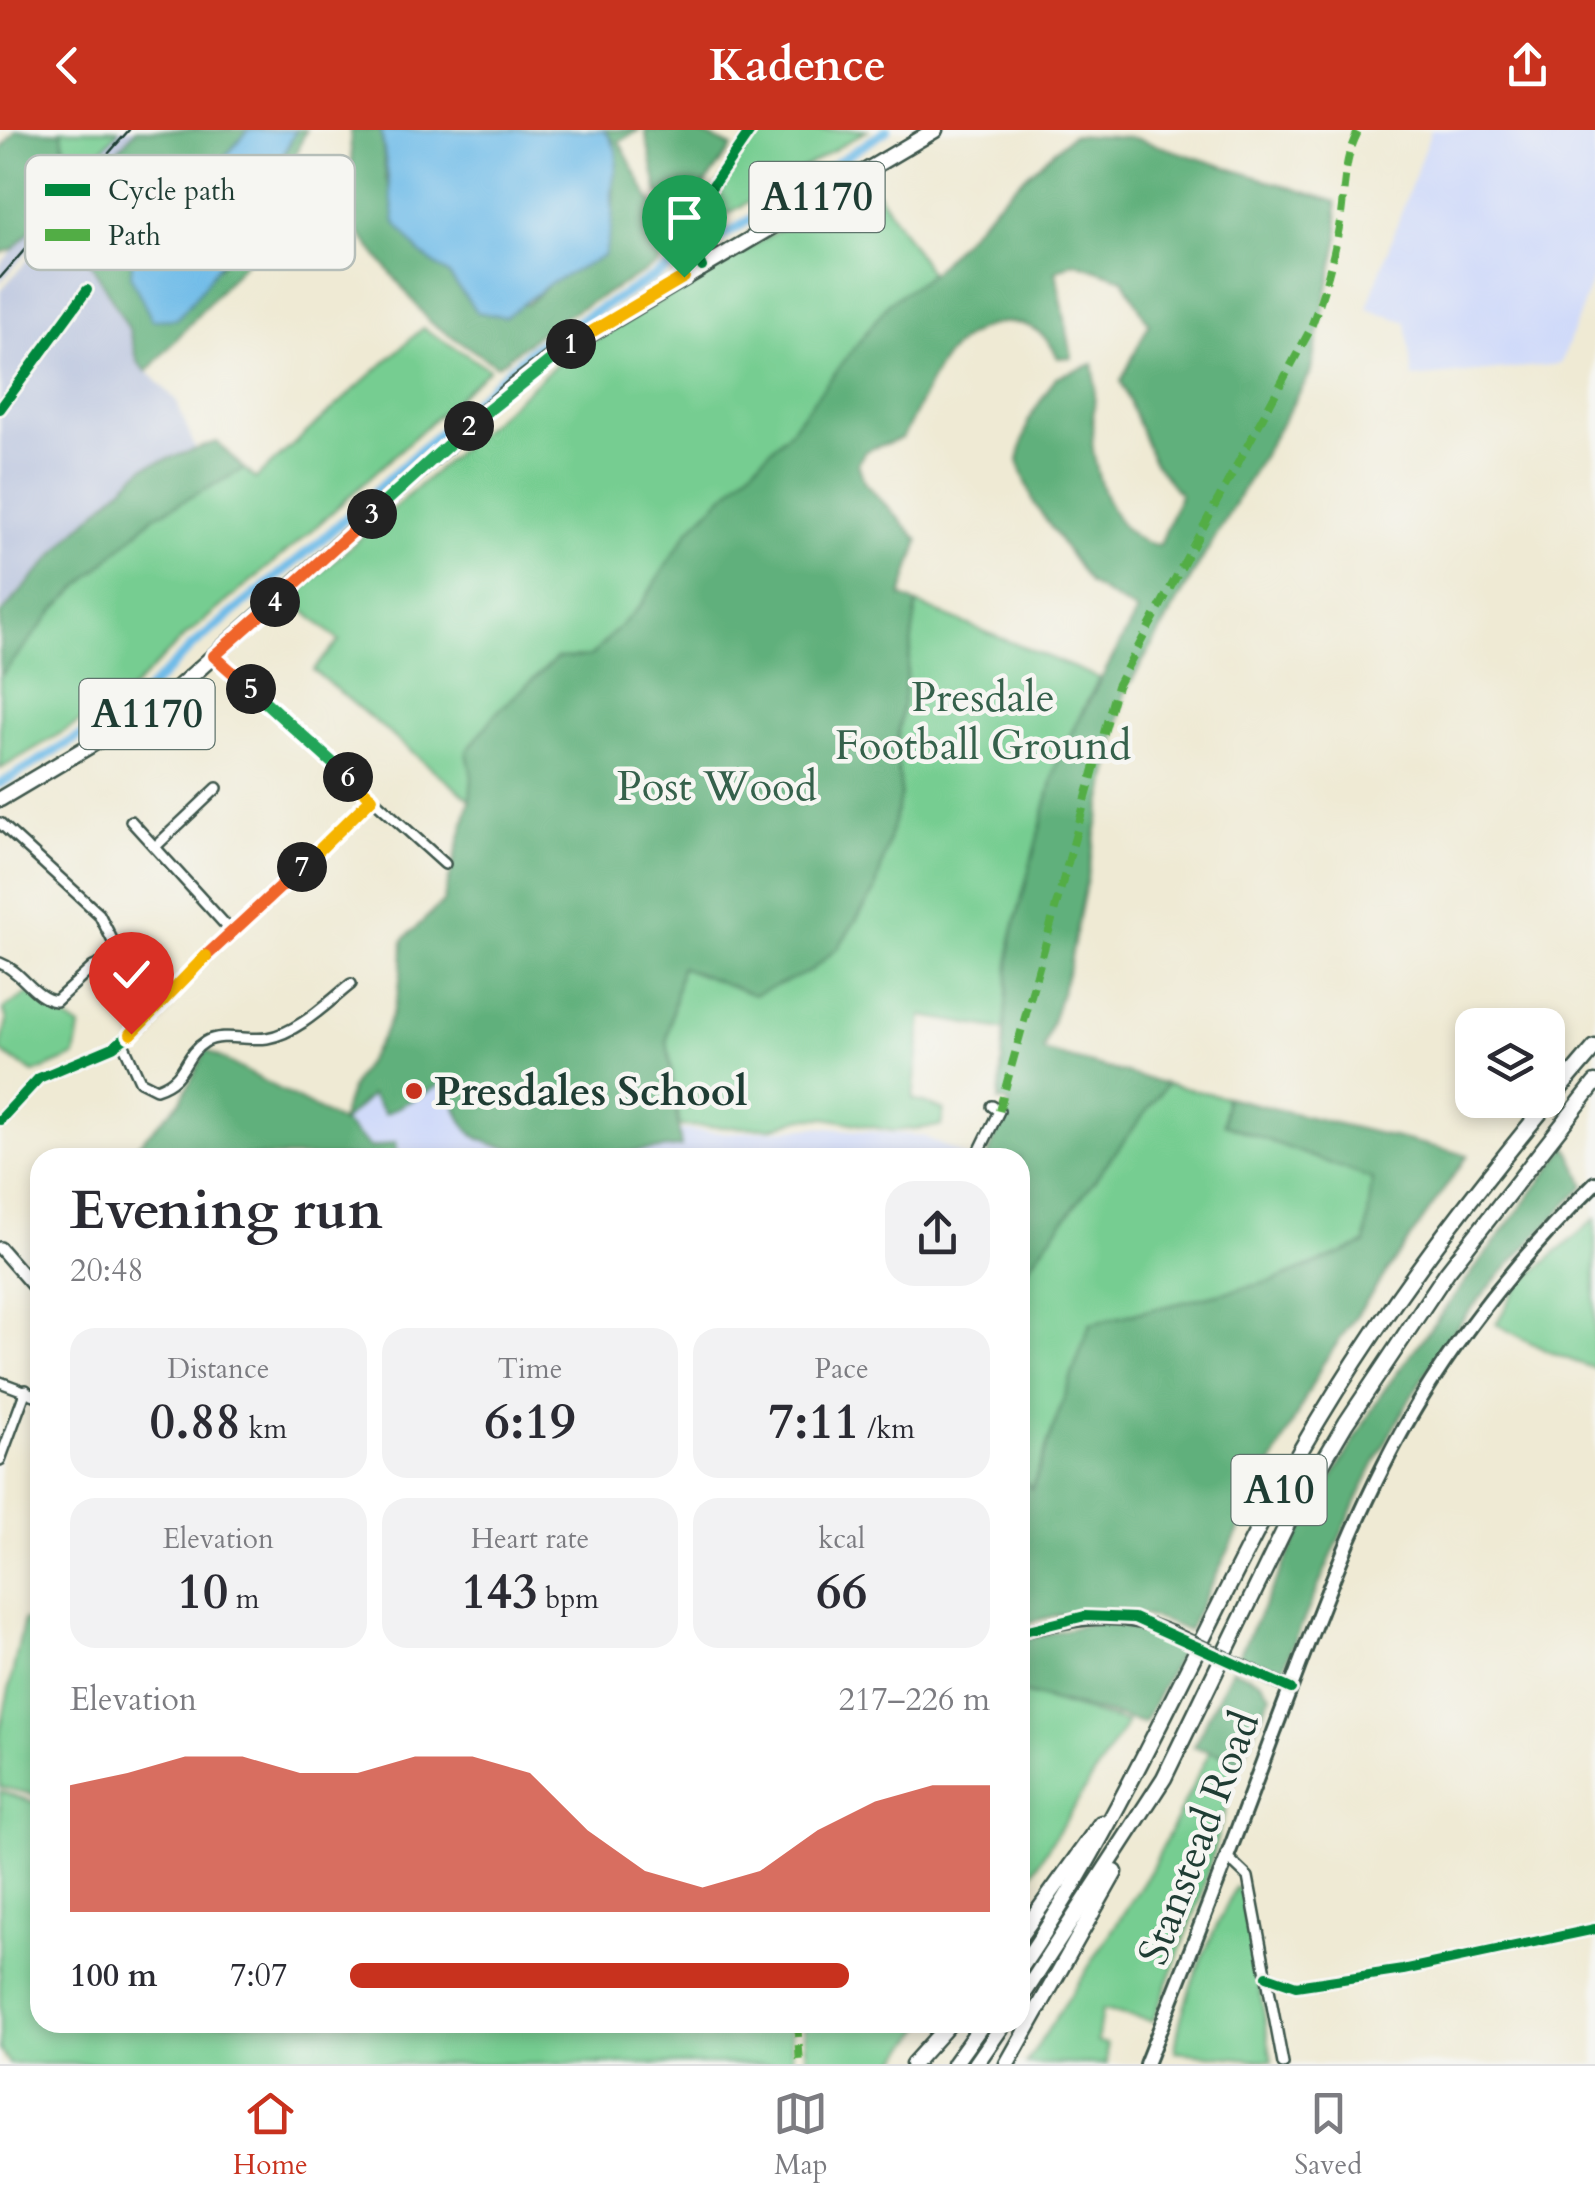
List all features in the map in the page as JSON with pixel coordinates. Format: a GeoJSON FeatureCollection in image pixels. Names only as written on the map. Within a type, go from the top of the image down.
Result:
{"type":"FeatureCollection","features":[{"type":"Feature","properties":{"kind":"main road","name":"A1170"},"geometry":{"type":"LineString","coordinates":[[0,800],[146,714],[533,371],[698,261],[936,130]]}},
{"type":"Feature","properties":{"kind":"main road","name":"A10"},"geometry":{"type":"LineString","coordinates":[[1030,1954],[1066,1901],[1143,1763],[1268,1508],[1325,1412],[1424,1257],[1595,1047]]}},
{"type":"Feature","properties":{"kind":"main road","name":"A10"},"geometry":{"type":"LineString","coordinates":[[1030,1985],[1164,1778],[1291,1516],[1346,1423],[1446,1272],[1595,1084]]}},
{"type":"Feature","properties":{"kind":"main road","name":"Stanstead Road"},"geometry":{"type":"LineString","coordinates":[[1146,2064],[1359,1516],[1420,1401],[1499,1288],[1595,1183]]}},
{"type":"Feature","properties":{"kind":"main road"},"geometry":{"type":"LineString","coordinates":[[1030,1922],[1143,1763]]}},
{"type":"Feature","properties":{"kind":"main road"},"geometry":{"type":"LineString","coordinates":[[1030,2026],[1074,1952],[1164,1778]]}},
{"type":"Feature","properties":{"kind":"main road"},"geometry":{"type":"LineString","coordinates":[[914,2064],[941,2033]]}},
{"type":"Feature","properties":{"kind":"main road"},"geometry":{"type":"LineString","coordinates":[[954,2064],[976,2033]]}},
{"type":"Feature","properties":{"kind":"main road"},"geometry":{"type":"LineString","coordinates":[[976,2064],[997,2033]]}},
{"type":"Feature","properties":{"kind":"main road"},"geometry":{"type":"LineString","coordinates":[[1007,2064],[1026,2033]]}},
{"type":"Feature","properties":{"kind":"street"},"geometry":{"type":"LineString","coordinates":[[698,261],[689,246],[685,224],[751,130]]}},
{"type":"Feature","properties":{"kind":"street"},"geometry":{"type":"LineString","coordinates":[[0,409],[87,290]]}},
{"type":"Feature","properties":{"kind":"street"},"geometry":{"type":"LineString","coordinates":[[214,656],[445,864]]}},
{"type":"Feature","properties":{"kind":"street"},"geometry":{"type":"LineString","coordinates":[[155,847],[218,788]]}},
{"type":"Feature","properties":{"kind":"street"},"geometry":{"type":"LineString","coordinates":[[0,1120],[39,1078],[122,1041],[372,798]]}},
{"type":"Feature","properties":{"kind":"street"},"geometry":{"type":"LineString","coordinates":[[131,821],[231,931]]}},
{"type":"Feature","properties":{"kind":"street"},"geometry":{"type":"LineString","coordinates":[[0,823],[99,914],[132,976],[162,1003]]}},
{"type":"Feature","properties":{"kind":"street"},"geometry":{"type":"LineString","coordinates":[[0,964],[14,970],[44,998],[56,1001],[94,967],[119,955]]}},
{"type":"Feature","properties":{"kind":"street"},"geometry":{"type":"LineString","coordinates":[[122,1041],[140,1080],[156,1089],[182,1076],[196,1050],[209,1040],[268,1038],[283,1033],[351,984]]}},
{"type":"Feature","properties":{"kind":"street"},"geometry":{"type":"LineString","coordinates":[[981,1148],[998,1110],[992,1106]]}},
{"type":"Feature","properties":{"kind":"street"},"geometry":{"type":"LineString","coordinates":[[0,1248],[30,1282]]}},
{"type":"Feature","properties":{"kind":"street"},"geometry":{"type":"LineString","coordinates":[[0,1382],[30,1392]]}},
{"type":"Feature","properties":{"kind":"street"},"geometry":{"type":"LineString","coordinates":[[0,1460],[26,1390]]}},
{"type":"Feature","properties":{"kind":"street"},"geometry":{"type":"LineString","coordinates":[[1030,1630],[1085,1616],[1111,1616],[1170,1632],[1290,1690]]}},
{"type":"Feature","properties":{"kind":"street"},"geometry":{"type":"LineString","coordinates":[[1228,1858],[1248,1877],[1284,2064]]}},
{"type":"Feature","properties":{"kind":"street"},"geometry":{"type":"LineString","coordinates":[[1271,1998],[1287,1985],[1431,1966],[1595,1929]]}},
{"type":"Feature","properties":{"kind":"street"},"geometry":{"type":"LineString","coordinates":[[1267,1976],[1287,1985]]}},
{"type":"Feature","properties":{"kind":"shaded area"},"geometry":{"type":"Polygon","coordinates":[[[119,130],[136,130],[114,155],[97,155],[119,130]]]}},
{"type":"Feature","properties":{"kind":"shaded area"},"geometry":{"type":"Polygon","coordinates":[[[1431,130],[1595,130],[1595,272],[1561,364],[1413,378],[1406,322],[1367,308],[1431,130]]]}},
{"type":"Feature","properties":{"kind":"shaded area"},"geometry":{"type":"Polygon","coordinates":[[[25,237],[25,255],[0,283],[0,265],[25,237]]]}},
{"type":"Feature","properties":{"kind":"shaded area"},"geometry":{"type":"Polygon","coordinates":[[[25,263],[25,270],[95,270],[129,329],[138,362],[176,400],[196,450],[144,468],[75,532],[0,615],[0,291],[25,263]]]}},
{"type":"Feature","properties":{"kind":"shaded area","name":"Presdales School"},"geometry":{"type":"Polygon","coordinates":[[[392,1048],[668,1129],[728,1133],[817,1127],[923,1136],[948,1148],[135,1148],[181,1100],[206,1050],[341,1122],[392,1048]]]}},
{"type":"Feature","properties":{"kind":"green space"},"geometry":{"type":"Polygon","coordinates":[[[16,130],[62,132],[64,155],[25,155],[25,237],[14,249],[0,253],[0,151],[16,130]]]}},
{"type":"Feature","properties":{"kind":"green space"},"geometry":{"type":"Polygon","coordinates":[[[60,130],[119,130],[97,155],[68,155],[60,130]]]}},
{"type":"Feature","properties":{"kind":"green space"},"geometry":{"type":"Polygon","coordinates":[[[136,130],[249,130],[226,155],[113,155],[136,130]]]}},
{"type":"Feature","properties":{"kind":"green space"},"geometry":{"type":"Polygon","coordinates":[[[296,130],[306,130],[296,155],[284,155],[296,130]]]}},
{"type":"Feature","properties":{"kind":"green space"},"geometry":{"type":"Polygon","coordinates":[[[350,130],[381,130],[386,179],[421,254],[449,275],[477,312],[528,304],[549,284],[604,256],[612,214],[614,142],[604,130],[640,130],[619,141],[650,200],[666,214],[672,227],[659,264],[550,325],[497,366],[430,322],[355,228],[355,155],[351,155],[350,130]]]}},
{"type":"Feature","properties":{"kind":"green space"},"geometry":{"type":"Polygon","coordinates":[[[645,130],[694,130],[732,147],[686,210],[658,193],[645,130]]]}},
{"type":"Feature","properties":{"kind":"green space"},"geometry":{"type":"Polygon","coordinates":[[[756,130],[867,130],[693,235],[695,219],[756,130]]]}},
{"type":"Feature","properties":{"kind":"green space","name":"Post Wood"},"geometry":{"type":"Polygon","coordinates":[[[1072,135],[1134,138],[1336,202],[1339,237],[1310,374],[1125,692],[1069,967],[1043,1051],[1167,1084],[1030,1265],[1030,1148],[991,1148],[1010,1102],[999,1101],[1011,940],[1058,759],[1137,612],[1090,584],[1034,503],[1018,461],[1029,419],[1056,377],[1093,364],[1092,440],[1096,465],[1105,496],[1132,535],[1160,545],[1180,495],[1153,461],[1121,381],[1149,324],[1123,279],[1074,262],[1056,271],[1072,357],[1058,358],[1048,341],[1021,324],[1005,322],[973,332],[946,356],[902,438],[865,451],[858,463],[864,482],[919,540],[901,596],[917,604],[896,748],[901,795],[875,891],[838,948],[809,972],[754,995],[681,967],[667,1040],[681,1147],[511,1148],[491,1143],[474,1135],[464,1123],[448,1081],[385,1114],[371,1095],[342,1122],[371,1148],[135,1148],[181,1100],[206,1050],[341,1122],[350,1091],[392,1014],[400,983],[403,940],[443,902],[470,800],[472,777],[467,751],[498,711],[557,658],[590,657],[641,605],[689,530],[790,431],[889,303],[931,274],[1006,194],[1072,135]]]}},
{"type":"Feature","properties":{"kind":"green space"},"geometry":{"type":"Polygon","coordinates":[[[867,177],[931,274],[889,303],[790,431],[689,530],[641,605],[590,658],[557,658],[498,711],[467,751],[472,777],[470,800],[313,670],[339,641],[291,599],[560,361],[867,177]]]}},
{"type":"Feature","properties":{"kind":"green space"},"geometry":{"type":"Polygon","coordinates":[[[95,270],[238,270],[147,372],[138,362],[129,329],[95,270]]]}},
{"type":"Feature","properties":{"kind":"green space"},"geometry":{"type":"Polygon","coordinates":[[[423,328],[489,369],[309,533],[182,639],[127,694],[0,769],[0,677],[56,608],[153,517],[244,469],[255,479],[423,328]]]}},
{"type":"Feature","properties":{"kind":"green space"},"geometry":{"type":"Polygon","coordinates":[[[217,442],[244,469],[153,517],[56,608],[0,677],[0,615],[75,532],[144,467],[217,442]]]}},
{"type":"Feature","properties":{"kind":"green space","name":"Presdale Football Ground"},"geometry":{"type":"Polygon","coordinates":[[[917,604],[1099,678],[1058,759],[1011,940],[1004,1030],[922,1016],[913,1099],[944,1110],[941,1126],[893,1131],[826,1118],[803,1118],[771,1128],[680,1126],[667,1040],[681,967],[809,972],[838,948],[875,891],[901,795],[896,748],[917,604]]]}},
{"type":"Feature","properties":{"kind":"green space"},"geometry":{"type":"Polygon","coordinates":[[[29,993],[80,1028],[75,1056],[34,1073],[0,1051],[7,1020],[3,1009],[29,993]]]}},
{"type":"Feature","properties":{"kind":"green space"},"geometry":{"type":"Polygon","coordinates":[[[1167,1084],[1226,1097],[1224,1124],[1373,1179],[1365,1244],[1273,1281],[1090,1324],[1031,1490],[1030,1265],[1167,1084]]]}},
{"type":"Feature","properties":{"kind":"green space"},"geometry":{"type":"Polygon","coordinates":[[[1226,1097],[1468,1155],[1322,1365],[1188,1631],[1124,1611],[1086,1610],[1030,1622],[1030,1487],[1032,1489],[1090,1324],[1273,1281],[1365,1244],[1372,1179],[1224,1124],[1226,1097]]]}},
{"type":"Feature","properties":{"kind":"green space","name":"Post Wood"},"geometry":{"type":"Polygon","coordinates":[[[396,1142],[396,1148],[371,1148],[396,1142]]]}},
{"type":"Feature","properties":{"kind":"green space"},"geometry":{"type":"Polygon","coordinates":[[[1567,1146],[1585,1185],[1487,1289],[1430,1367],[1360,1494],[1282,1671],[1269,1672],[1238,1657],[1297,1538],[1382,1393],[1567,1146]]]}},
{"type":"Feature","properties":{"kind":"green space"},"geometry":{"type":"Polygon","coordinates":[[[1595,1219],[1595,1369],[1549,1352],[1496,1324],[1518,1286],[1595,1219]]]}},
{"type":"Feature","properties":{"kind":"green space"},"geometry":{"type":"Polygon","coordinates":[[[24,1620],[30,1621],[30,1794],[0,1787],[0,1731],[24,1620]]]}},
{"type":"Feature","properties":{"kind":"green space"},"geometry":{"type":"Polygon","coordinates":[[[1098,1622],[1153,1632],[1184,1645],[1144,1723],[1030,1694],[1030,1638],[1098,1622]]]}},
{"type":"Feature","properties":{"kind":"green space"},"geometry":{"type":"Polygon","coordinates":[[[1232,1669],[1261,1681],[1271,1695],[1242,1759],[1193,1747],[1232,1669]]]}},
{"type":"Feature","properties":{"kind":"green space"},"geometry":{"type":"Polygon","coordinates":[[[1030,1695],[1127,1723],[1030,1876],[1030,1695]]]}},
{"type":"Feature","properties":{"kind":"green space"},"geometry":{"type":"Polygon","coordinates":[[[1210,1751],[1239,1761],[1199,1902],[1153,2021],[1102,2010],[1097,2042],[1107,2044],[1107,2064],[1026,2064],[1150,1872],[1210,1751]]]}},
{"type":"Feature","properties":{"kind":"green space"},"geometry":{"type":"Polygon","coordinates":[[[0,1791],[30,1801],[30,2033],[791,2033],[793,2064],[9,2064],[0,2050],[0,1791]]]}},
{"type":"Feature","properties":{"kind":"green space"},"geometry":{"type":"Polygon","coordinates":[[[1236,1886],[1244,1895],[1272,2061],[1175,2052],[1190,1988],[1236,1886]]]}},
{"type":"Feature","properties":{"kind":"green space"},"geometry":{"type":"Polygon","coordinates":[[[805,2033],[919,2033],[893,2064],[807,2064],[805,2033]]]}},
{"type":"Feature","properties":{"kind":"water"},"geometry":{"type":"Polygon","coordinates":[[[249,130],[296,130],[282,155],[227,155],[249,130]]]}},
{"type":"Feature","properties":{"kind":"water"},"geometry":{"type":"Polygon","coordinates":[[[381,130],[604,130],[616,149],[617,165],[604,256],[549,284],[505,317],[477,312],[449,275],[421,254],[395,222],[381,130]]]}},
{"type":"Feature","properties":{"kind":"water"},"geometry":{"type":"Polygon","coordinates":[[[131,270],[215,270],[177,319],[152,320],[131,277],[131,270]]]}},
{"type":"Feature","properties":{"kind":"waterway"},"geometry":{"type":"LineString","coordinates":[[0,784],[135,703],[190,648],[318,543],[534,347],[737,228],[887,130]]}},
{"type":"Feature","properties":{"kind":"railway"},"geometry":{"type":"LineString","coordinates":[[107,155],[129,130]]}},
{"type":"Feature","properties":{"kind":"railway"},"geometry":{"type":"LineString","coordinates":[[0,278],[25,249]]}},
{"type":"Feature","properties":{"kind":"marked path"},"geometry":{"type":"LineString","coordinates":[[999,1111],[1117,686],[1309,332],[1332,260],[1348,161],[1359,130]]}},
{"type":"Feature","properties":{"kind":"marked path"},"geometry":{"type":"LineString","coordinates":[[798,2033],[800,2064]]}},
{"type":"Feature","properties":{"kind":"cycle path"},"geometry":{"type":"LineString","coordinates":[[702,267],[684,227],[751,130]]}},
{"type":"Feature","properties":{"kind":"cycle path"},"geometry":{"type":"LineString","coordinates":[[0,409],[87,290]]}},
{"type":"Feature","properties":{"kind":"cycle path"},"geometry":{"type":"LineString","coordinates":[[0,1120],[39,1078],[113,1047],[131,1034],[231,931],[373,798]]}},
{"type":"Feature","properties":{"kind":"cycle path"},"geometry":{"type":"LineString","coordinates":[[1030,1630],[1085,1616],[1134,1618],[1291,1689]]}},
{"type":"Feature","properties":{"kind":"cycle path"},"geometry":{"type":"LineString","coordinates":[[1267,1976],[1296,1986],[1403,1970],[1595,1929]]}},
{"type":"Feature","properties":{"kind":"place","name":"Presdales School"},"geometry":{"type":"Point","coordinates":[414,1091]}},
{"type":"Feature","properties":{"kind":"route"},"geometry":{"type":"LineString","coordinates":[[131,1034],[231,931],[372,798],[214,656],[513,387],[595,328],[684,277]]}}]}
